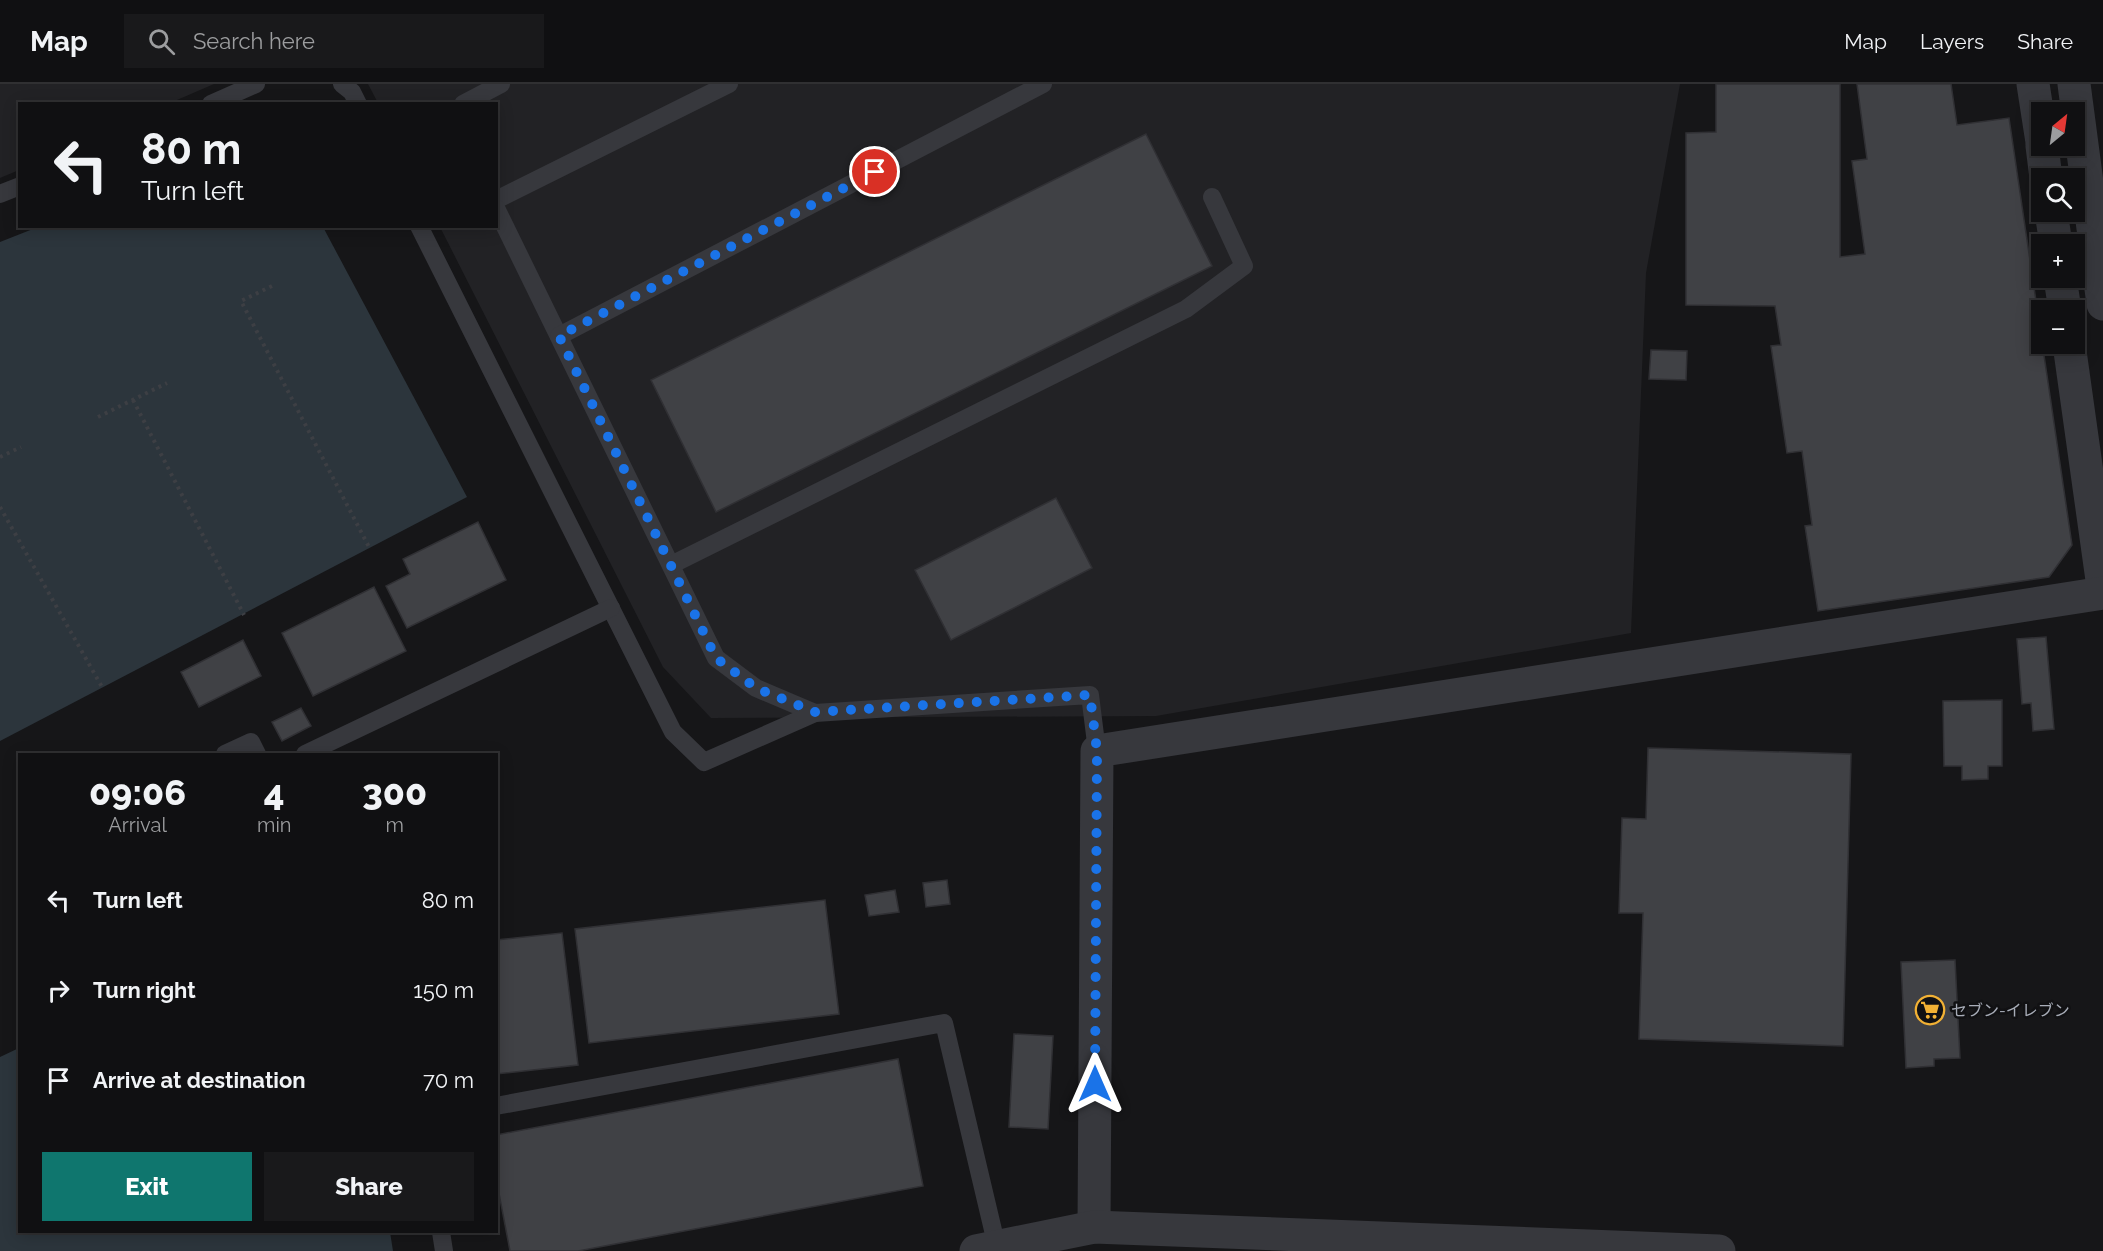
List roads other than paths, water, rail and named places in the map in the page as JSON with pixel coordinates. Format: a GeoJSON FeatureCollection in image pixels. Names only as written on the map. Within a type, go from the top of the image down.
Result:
{"type":"FeatureCollection","features":[{"type":"Feature","properties":{"kind":"street"},"geometry":{"type":"LineString","coordinates":[[2033,84],[2036,102]]}},
{"type":"Feature","properties":{"kind":"street"},"geometry":{"type":"LineString","coordinates":[[2074,84],[2103,304]]}},
{"type":"Feature","properties":{"kind":"street"},"geometry":{"type":"LineString","coordinates":[[2070,354],[2103,587]]}},
{"type":"Feature","properties":{"kind":"street"},"geometry":{"type":"LineString","coordinates":[[1094,1227],[1097,751],[2103,593]]}},
{"type":"Feature","properties":{"kind":"street"},"geometry":{"type":"LineString","coordinates":[[986,1249],[1034,1245],[1094,1227],[1719,1251]]}},
{"type":"Feature","properties":{"kind":"lane"},"geometry":{"type":"LineString","coordinates":[[216,102],[256,84]]}},
{"type":"Feature","properties":{"kind":"lane"},"geometry":{"type":"LineString","coordinates":[[342,84],[352,92],[357,102]]}},
{"type":"Feature","properties":{"kind":"lane"},"geometry":{"type":"LineString","coordinates":[[467,102],[501,84]]}},
{"type":"Feature","properties":{"kind":"lane"},"geometry":{"type":"LineString","coordinates":[[498,199],[729,84]]}},
{"type":"Feature","properties":{"kind":"lane"},"geometry":{"type":"LineString","coordinates":[[559,336],[1043,84]]}},
{"type":"Feature","properties":{"kind":"lane"},"geometry":{"type":"LineString","coordinates":[[0,194],[18,187]]}},
{"type":"Feature","properties":{"kind":"lane"},"geometry":{"type":"LineString","coordinates":[[670,565],[1186,309],[1244,266],[1212,197]]}},
{"type":"Feature","properties":{"kind":"lane"},"geometry":{"type":"LineString","coordinates":[[498,212],[716,658],[756,688],[815,712]]}},
{"type":"Feature","properties":{"kind":"lane"},"geometry":{"type":"LineString","coordinates":[[420,228],[673,732],[704,762],[815,712],[1090,695],[1097,751]]}},
{"type":"Feature","properties":{"kind":"lane"},"geometry":{"type":"LineString","coordinates":[[307,753],[611,608]]}},
{"type":"Feature","properties":{"kind":"lane"},"geometry":{"type":"LineString","coordinates":[[227,753],[251,742],[256,753]]}},
{"type":"Feature","properties":{"kind":"lane"},"geometry":{"type":"LineString","coordinates":[[498,1106],[944,1023],[986,1249]]}},
{"type":"Feature","properties":{"kind":"lane"},"geometry":{"type":"LineString","coordinates":[[441,1233],[444,1251]]}},
{"type":"Feature","properties":{"kind":"place","name":"セブン-イレブン"},"geometry":{"type":"Point","coordinates":[1930,1010]}}]}
